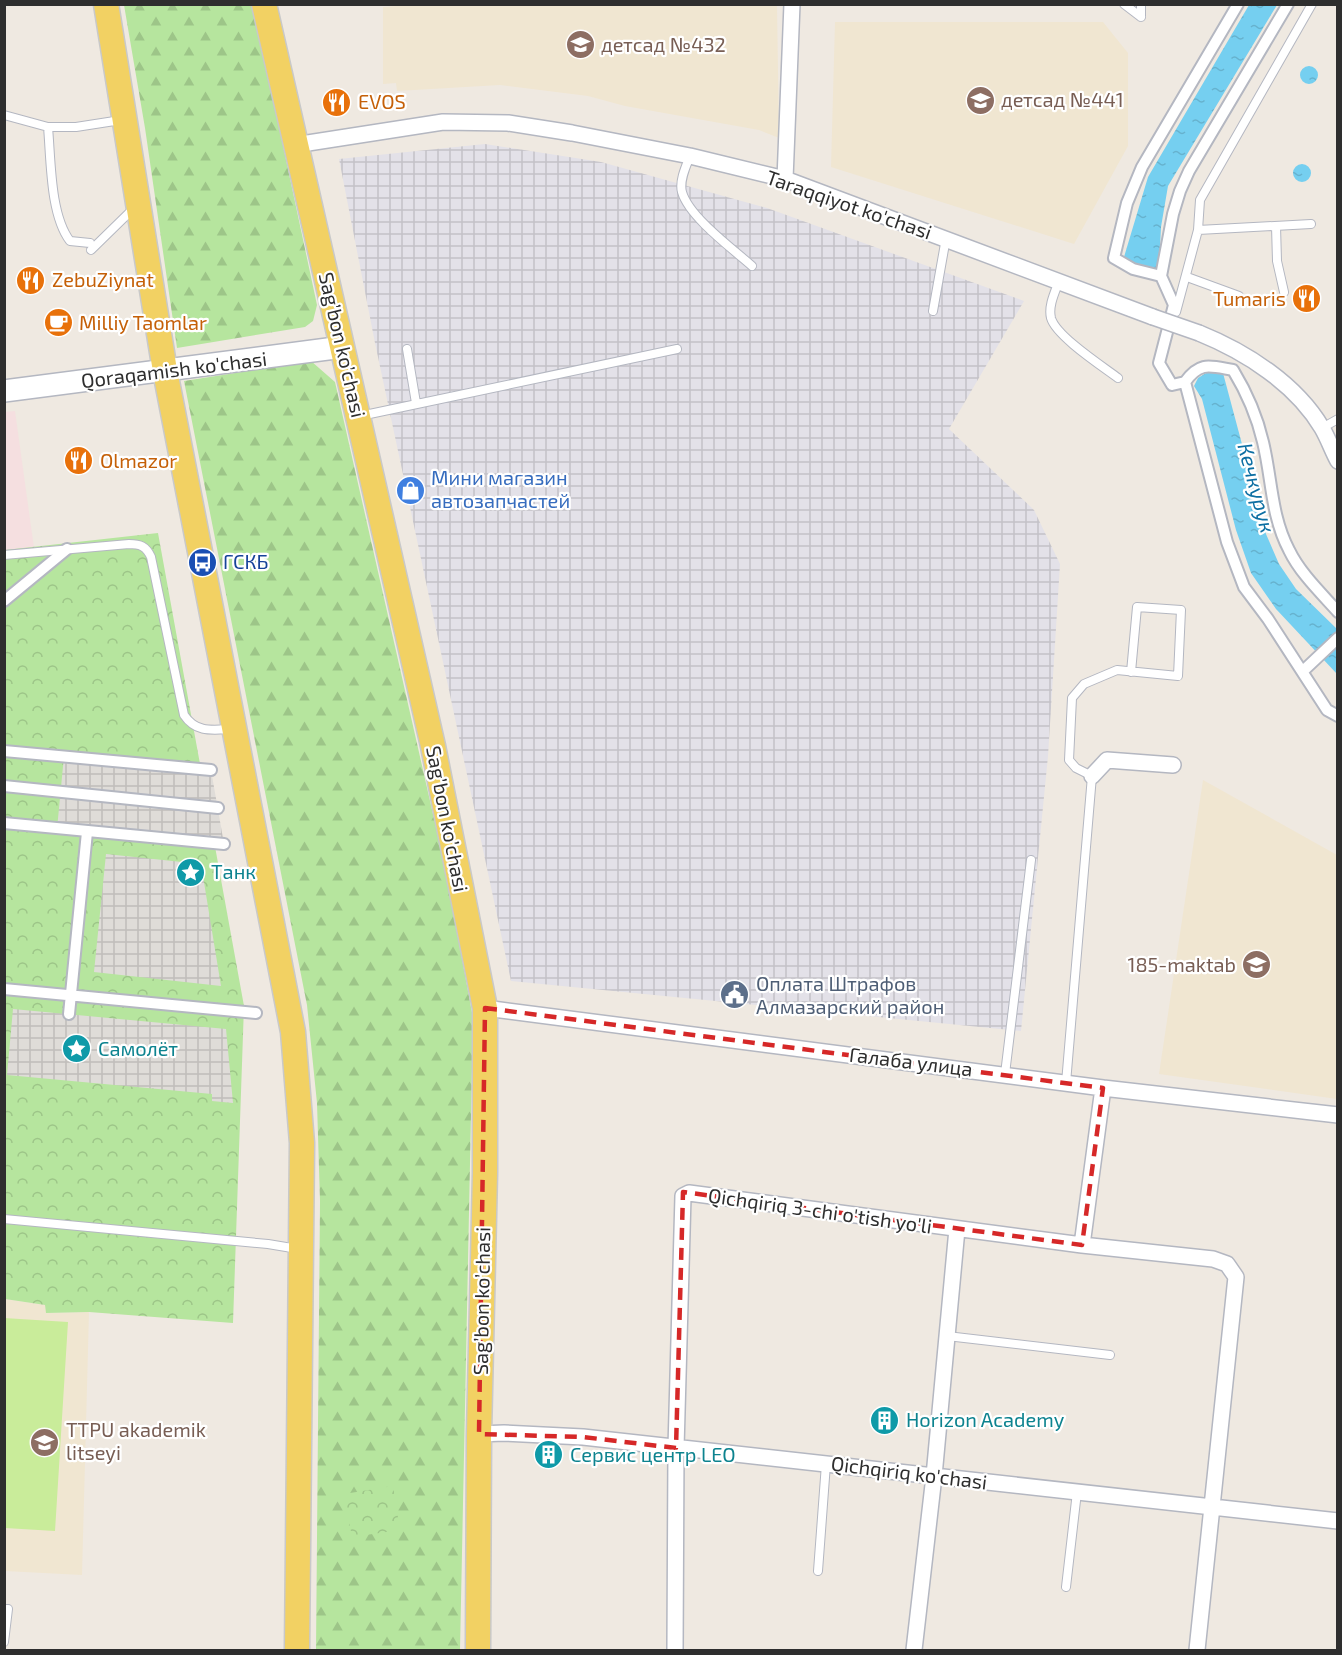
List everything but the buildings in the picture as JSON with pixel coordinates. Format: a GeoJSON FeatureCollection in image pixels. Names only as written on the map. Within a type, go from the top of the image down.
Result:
{"type":"FeatureCollection","features":[{"type":"Feature","properties":{"kind":"main road"},"geometry":{"type":"LineString","coordinates":[[106,4],[164,365],[293,1032],[302,1143],[297,1650]]}},
{"type":"Feature","properties":{"kind":"main road","name":"Sag’bon ko’chasi"},"geometry":{"type":"LineString","coordinates":[[264,4],[433,746],[484,1008],[485,1173],[477,1650]]}},
{"type":"Feature","properties":{"kind":"main road","name":"Qoraqamish ko'chasi"},"geometry":{"type":"LineString","coordinates":[[4,391],[164,365],[341,341]]}},
{"type":"Feature","properties":{"kind":"main road","name":"Qoraqamish ko'chasi"},"geometry":{"type":"LineString","coordinates":[[4,378],[164,365]]}},
{"type":"Feature","properties":{"kind":"street"},"geometry":{"type":"LineString","coordinates":[[785,180],[792,4]]}},
{"type":"Feature","properties":{"kind":"street"},"geometry":{"type":"LineString","coordinates":[[1161,276],[1133,268],[1114,258],[1127,203],[1142,167],[1238,4]]}},
{"type":"Feature","properties":{"kind":"street"},"geometry":{"type":"LineString","coordinates":[[1288,4],[1189,171],[1180,191],[1161,276],[1174,305],[1159,363],[1172,385],[1185,382],[1193,371],[1206,365],[1233,370],[1248,395],[1257,418],[1264,444],[1273,506],[1289,551],[1308,579],[1338,612]]}},
{"type":"Feature","properties":{"kind":"street","name":"Taraqqiyot ko'chasi"},"geometry":{"type":"LineString","coordinates":[[295,145],[443,122],[486,121],[551,129],[690,156],[785,180],[1199,333],[1244,353],[1298,399],[1322,428],[1338,461]]}},
{"type":"Feature","properties":{"kind":"street"},"geometry":{"type":"LineString","coordinates":[[1185,382],[1227,542],[1244,587],[1303,671],[1327,710],[1338,716]]}},
{"type":"Feature","properties":{"kind":"street"},"geometry":{"type":"LineString","coordinates":[[4,601],[67,549]]}},
{"type":"Feature","properties":{"kind":"street"},"geometry":{"type":"LineString","coordinates":[[1303,671],[1338,638]]}},
{"type":"Feature","properties":{"kind":"street"},"geometry":{"type":"LineString","coordinates":[[4,750],[211,770]]}},
{"type":"Feature","properties":{"kind":"street"},"geometry":{"type":"LineString","coordinates":[[1092,776],[1107,760],[1173,765]]}},
{"type":"Feature","properties":{"kind":"street"},"geometry":{"type":"LineString","coordinates":[[4,786],[218,808]]}},
{"type":"Feature","properties":{"kind":"street"},"geometry":{"type":"LineString","coordinates":[[4,823],[224,844]]}},
{"type":"Feature","properties":{"kind":"street"},"geometry":{"type":"LineString","coordinates":[[69,1014],[87,832]]}},
{"type":"Feature","properties":{"kind":"street"},"geometry":{"type":"LineString","coordinates":[[4,989],[256,1013]]}},
{"type":"Feature","properties":{"kind":"street","name":"Галаба улица"},"geometry":{"type":"LineString","coordinates":[[484,1008],[1103,1088],[1338,1115]]}},
{"type":"Feature","properties":{"kind":"street"},"geometry":{"type":"LineString","coordinates":[[1082,1245],[1103,1088]]}},
{"type":"Feature","properties":{"kind":"street","name":"Qichqiriq 3-chi o'tish yo'li"},"geometry":{"type":"LineString","coordinates":[[676,1448],[683,1196],[689,1193],[1082,1245],[1213,1259],[1227,1264],[1236,1277],[1197,1650]]}},
{"type":"Feature","properties":{"kind":"street","name":"Qichqiriq 3-chi o'tish yo'li"},"geometry":{"type":"LineString","coordinates":[[914,1650],[934,1476],[957,1229]]}},
{"type":"Feature","properties":{"kind":"street","name":"Qichqiriq ko'chasi"},"geometry":{"type":"LineString","coordinates":[[479,1434],[583,1437],[1338,1521]]}},
{"type":"Feature","properties":{"kind":"street"},"geometry":{"type":"LineString","coordinates":[[675,1650],[676,1448]]}},
{"type":"Feature","properties":{"kind":"lane"},"geometry":{"type":"LineString","coordinates":[[1124,4],[1141,17],[1141,4]]}},
{"type":"Feature","properties":{"kind":"lane"},"geometry":{"type":"LineString","coordinates":[[1172,323],[1187,277],[1198,230],[1200,200],[1312,4]]}},
{"type":"Feature","properties":{"kind":"lane"},"geometry":{"type":"LineString","coordinates":[[4,115],[48,128],[125,119]]}},
{"type":"Feature","properties":{"kind":"lane"},"geometry":{"type":"LineString","coordinates":[[48,128],[56,210],[62,230],[70,241],[90,246],[138,203]]}},
{"type":"Feature","properties":{"kind":"lane"},"geometry":{"type":"LineString","coordinates":[[690,156],[684,171],[681,191],[695,215],[752,266]]}},
{"type":"Feature","properties":{"kind":"lane"},"geometry":{"type":"LineString","coordinates":[[1198,230],[1311,224]]}},
{"type":"Feature","properties":{"kind":"lane"},"geometry":{"type":"LineString","coordinates":[[1276,226],[1277,261],[1284,292]]}},
{"type":"Feature","properties":{"kind":"lane"},"geometry":{"type":"LineString","coordinates":[[933,311],[946,238]]}},
{"type":"Feature","properties":{"kind":"lane"},"geometry":{"type":"LineString","coordinates":[[1187,277],[1239,296]]}},
{"type":"Feature","properties":{"kind":"lane"},"geometry":{"type":"LineString","coordinates":[[1059,281],[1051,305],[1050,317],[1057,330],[1118,378]]}},
{"type":"Feature","properties":{"kind":"lane"},"geometry":{"type":"LineString","coordinates":[[359,416],[676,348]]}},
{"type":"Feature","properties":{"kind":"lane"},"geometry":{"type":"LineString","coordinates":[[407,349],[416,403]]}},
{"type":"Feature","properties":{"kind":"lane"},"geometry":{"type":"LineString","coordinates":[[1322,428],[1338,419]]}},
{"type":"Feature","properties":{"kind":"lane"},"geometry":{"type":"LineString","coordinates":[[4,555],[129,543],[139,544],[147,549],[151,557],[184,715],[189,723],[202,730],[234,729]]}},
{"type":"Feature","properties":{"kind":"lane"},"geometry":{"type":"LineString","coordinates":[[1066,1083],[1092,776],[1076,768],[1069,760],[1072,698],[1084,684],[1117,670],[1131,672],[1178,676],[1181,610],[1137,607],[1131,672]]}},
{"type":"Feature","properties":{"kind":"lane"},"geometry":{"type":"LineString","coordinates":[[1005,1074],[1031,860]]}},
{"type":"Feature","properties":{"kind":"lane"},"geometry":{"type":"LineString","coordinates":[[4,1219],[258,1243],[300,1250]]}},
{"type":"Feature","properties":{"kind":"lane"},"geometry":{"type":"LineString","coordinates":[[947,1336],[1110,1355]]}},
{"type":"Feature","properties":{"kind":"lane"},"geometry":{"type":"LineString","coordinates":[[818,1571],[826,1464]]}},
{"type":"Feature","properties":{"kind":"lane"},"geometry":{"type":"LineString","coordinates":[[1066,1587],[1077,1492]]}},
{"type":"Feature","properties":{"kind":"lane"},"geometry":{"type":"LineString","coordinates":[[4,1609],[8,1609],[4,1642]]}},
{"type":"Feature","properties":{"kind":"highlighted area"},"geometry":{"type":"Polygon","coordinates":[[[485,1008],[1103,1088],[1082,1245],[683,1192],[676,1448],[583,1437],[479,1434],[485,1008]]]}},
{"type":"Feature","properties":{"kind":"shaded area","name":"детсад №432"},"geometry":{"type":"Polygon","coordinates":[[[408,5],[777,5],[779,138],[759,130],[625,106],[588,96],[500,85],[397,91],[396,83],[383,84],[383,7],[408,5]]]}},
{"type":"Feature","properties":{"kind":"shaded area","name":"детсад №441"},"geometry":{"type":"Polygon","coordinates":[[[835,22],[1103,22],[1128,53],[1128,146],[1074,244],[831,167],[835,22]]]}},
{"type":"Feature","properties":{"kind":"shaded area"},"geometry":{"type":"Polygon","coordinates":[[[485,144],[601,162],[767,208],[1024,301],[949,429],[1034,510],[1060,564],[1048,756],[1021,1031],[511,981],[375,343],[339,159],[485,144]]]}},
{"type":"Feature","properties":{"kind":"shaded area"},"geometry":{"type":"Polygon","coordinates":[[[15,411],[34,548],[5,550],[5,412],[15,411]]]}},
{"type":"Feature","properties":{"kind":"shaded area"},"geometry":{"type":"Polygon","coordinates":[[[64,756],[211,770],[224,844],[57,829],[64,756]]]}},
{"type":"Feature","properties":{"kind":"shaded area","name":"185-maktab"},"geometry":{"type":"Polygon","coordinates":[[[1203,780],[1337,855],[1337,1099],[1159,1074],[1203,780]]]}},
{"type":"Feature","properties":{"kind":"shaded area"},"geometry":{"type":"Polygon","coordinates":[[[106,854],[201,864],[221,986],[94,972],[106,854]]]}},
{"type":"Feature","properties":{"kind":"shaded area"},"geometry":{"type":"Polygon","coordinates":[[[13,1009],[226,1029],[233,1103],[212,1101],[212,1094],[7,1075],[13,1009]]]}},
{"type":"Feature","properties":{"kind":"shaded area","name":"TTPU akademik litseyi"},"geometry":{"type":"Polygon","coordinates":[[[5,1299],[45,1305],[47,1313],[89,1312],[82,1575],[5,1571],[5,1299]]]}},
{"type":"Feature","properties":{"kind":"green space"},"geometry":{"type":"Polygon","coordinates":[[[124,5],[253,5],[317,305],[313,321],[305,327],[177,348],[145,128],[124,5]]]}},
{"type":"Feature","properties":{"kind":"green space"},"geometry":{"type":"Polygon","coordinates":[[[311,361],[335,382],[445,867],[473,1018],[460,1650],[316,1650],[320,1201],[317,1103],[307,1005],[184,381],[311,361]]]}},
{"type":"Feature","properties":{"kind":"green space"},"geometry":{"type":"Polygon","coordinates":[[[158,533],[244,1006],[233,1323],[89,1312],[46,1313],[45,1305],[5,1299],[5,550],[158,533]]]}},
{"type":"Feature","properties":{"kind":"green space"},"geometry":{"type":"Polygon","coordinates":[[[4,1318],[68,1322],[55,1531],[5,1528],[4,1318]]]}},
{"type":"Feature","properties":{"kind":"green space"},"geometry":{"type":"Polygon","coordinates":[[[393,1486],[400,1530],[352,1537],[344,1494],[393,1486]]]}},
{"type":"Feature","properties":{"kind":"water"},"geometry":{"type":"Polygon","coordinates":[[[1249,5],[1277,5],[1168,186],[1161,227],[1159,267],[1148,273],[1124,257],[1148,177],[1249,5]]]}},
{"type":"Feature","properties":{"kind":"water"},"geometry":{"type":"Polygon","coordinates":[[[1305,66],[1313,66],[1318,71],[1316,82],[1305,84],[1300,79],[1300,71],[1305,66]]]}},
{"type":"Feature","properties":{"kind":"water"},"geometry":{"type":"Polygon","coordinates":[[[1298,164],[1306,164],[1311,169],[1309,180],[1298,182],[1293,177],[1293,169],[1298,164]]]}},
{"type":"Feature","properties":{"kind":"water"},"geometry":{"type":"Polygon","coordinates":[[[1211,370],[1223,373],[1266,534],[1279,564],[1296,589],[1337,629],[1337,674],[1276,609],[1251,573],[1236,530],[1202,399],[1194,386],[1198,378],[1211,370]]]}},
{"type":"Feature","properties":{"kind":"place","name":"детсад №432"},"geometry":{"type":"Point","coordinates":[580,45]}},
{"type":"Feature","properties":{"kind":"place","name":"детсад №441"},"geometry":{"type":"Point","coordinates":[980,100]}},
{"type":"Feature","properties":{"kind":"place","name":"EVOS"},"geometry":{"type":"Point","coordinates":[337,102]}},
{"type":"Feature","properties":{"kind":"place","name":"ZebuZiynat"},"geometry":{"type":"Point","coordinates":[31,280]}},
{"type":"Feature","properties":{"kind":"place","name":"Tumaris"},"geometry":{"type":"Point","coordinates":[1307,299]}},
{"type":"Feature","properties":{"kind":"place","name":"Milliy Taomlar"},"geometry":{"type":"Point","coordinates":[58,323]}},
{"type":"Feature","properties":{"kind":"place","name":"Olmazor"},"geometry":{"type":"Point","coordinates":[79,461]}},
{"type":"Feature","properties":{"kind":"place","name":"Мини магазин автозапчастей"},"geometry":{"type":"Point","coordinates":[410,490]}},
{"type":"Feature","properties":{"kind":"place","name":"ГСКБ"},"geometry":{"type":"Point","coordinates":[202,562]}},
{"type":"Feature","properties":{"kind":"place","name":"Танк"},"geometry":{"type":"Point","coordinates":[190,872]}},
{"type":"Feature","properties":{"kind":"place","name":"185-maktab"},"geometry":{"type":"Point","coordinates":[1257,965]}},
{"type":"Feature","properties":{"kind":"place","name":"Оплата Штрафов Aлмазарский район"},"geometry":{"type":"Point","coordinates":[735,995]}},
{"type":"Feature","properties":{"kind":"place","name":"Самолёт"},"geometry":{"type":"Point","coordinates":[77,1049]}},
{"type":"Feature","properties":{"kind":"place","name":"Horizon Academy"},"geometry":{"type":"Point","coordinates":[885,1420]}},
{"type":"Feature","properties":{"kind":"place","name":"TTPU akademik litseyi"},"geometry":{"type":"Point","coordinates":[45,1442]}},
{"type":"Feature","properties":{"kind":"place","name":"Сервис центр LEO"},"geometry":{"type":"Point","coordinates":[549,1455]}},
{"type":"Feature","properties":{"kind":"water label","name":"Кечкурук"},"geometry":{"type":"Point","coordinates":[1256,488]}}]}
